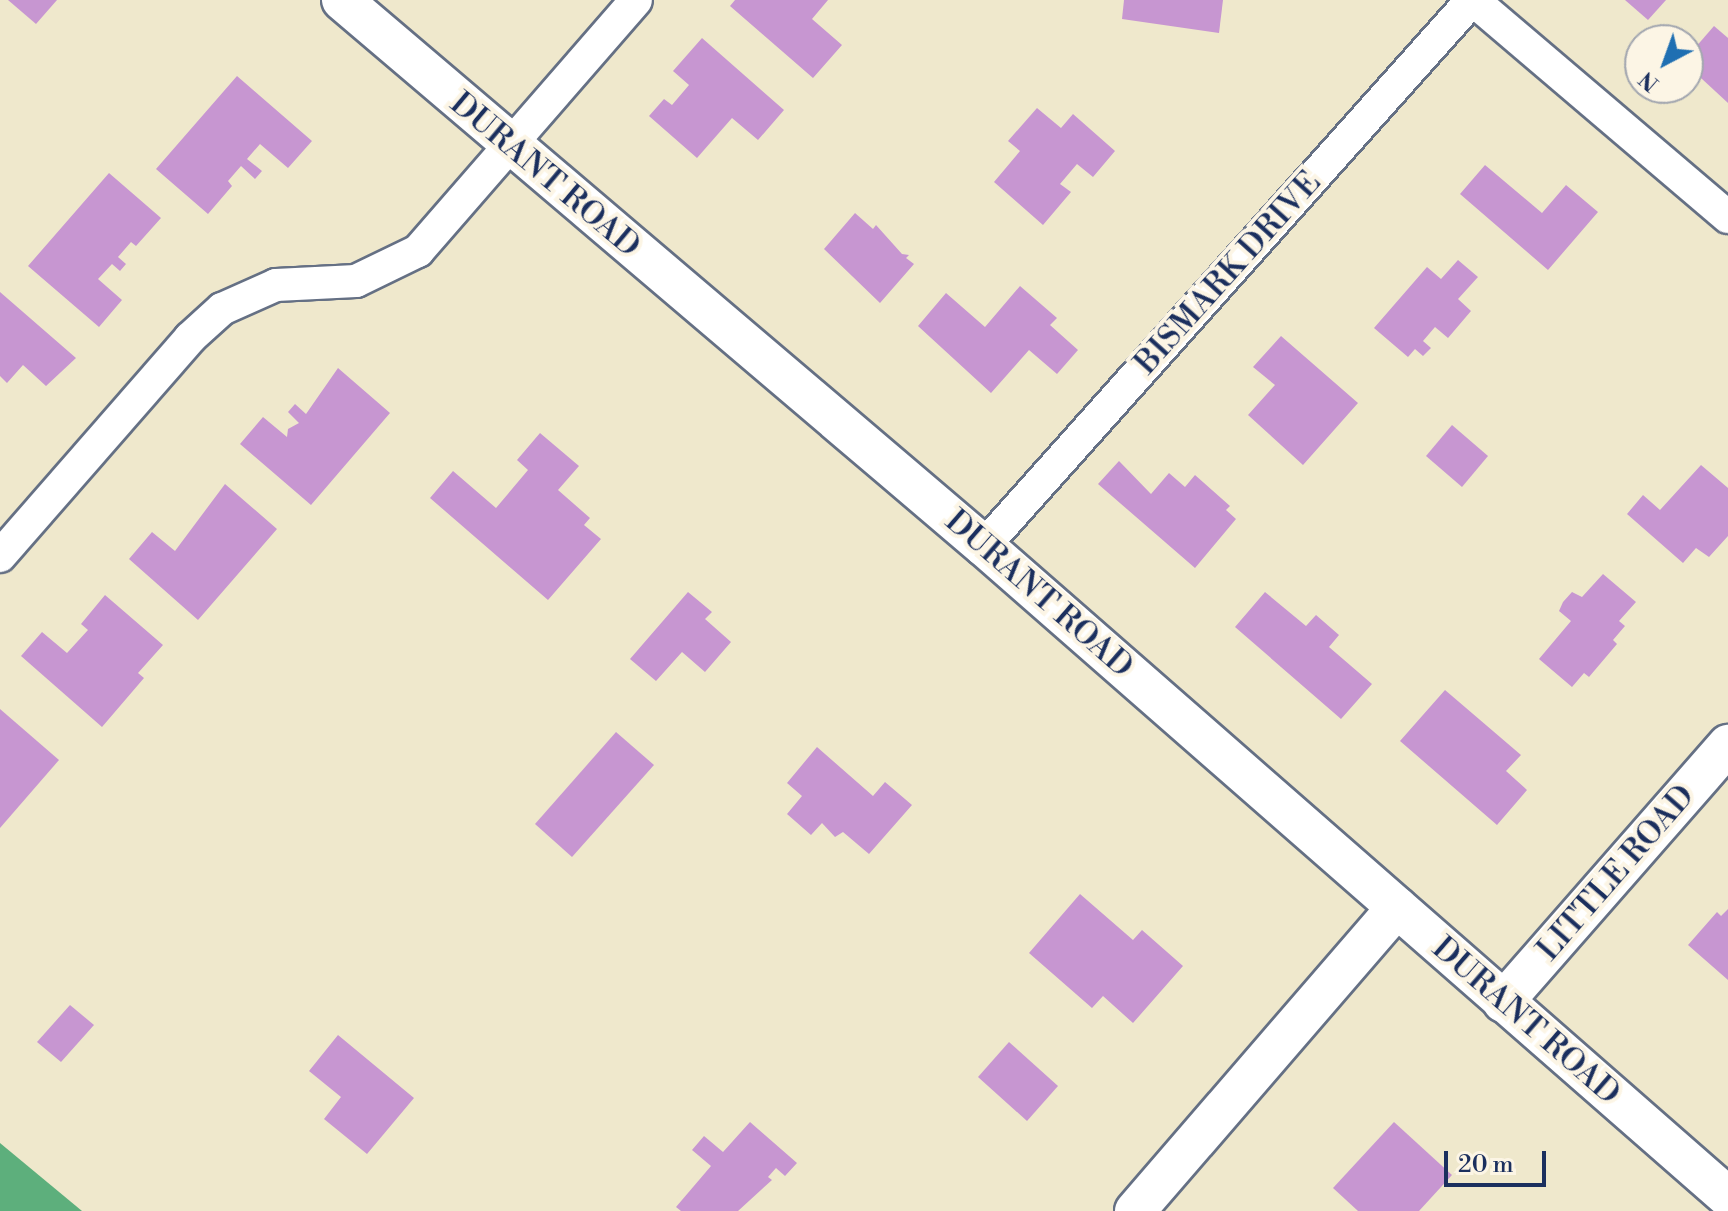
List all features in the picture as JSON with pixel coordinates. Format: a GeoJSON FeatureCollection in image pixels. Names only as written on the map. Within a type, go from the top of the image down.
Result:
{"type":"FeatureCollection","features":[{"type":"Feature","properties":{"kind":"street","name":"DURANT ROAD"},"geometry":{"type":"LineString","coordinates":[[342,0],[508,145],[984,546],[1728,1197]]}},
{"type":"Feature","properties":{"kind":"street"},"geometry":{"type":"LineString","coordinates":[[0,556],[190,338],[222,309],[276,285],[356,281],[418,251],[636,0]]}},
{"type":"Feature","properties":{"kind":"street"},"geometry":{"type":"LineString","coordinates":[[1472,0],[1728,217]]}},
{"type":"Feature","properties":{"kind":"street","name":"BISMARK DRIVE"},"geometry":{"type":"LineString","coordinates":[[984,546],[1472,0]]}},
{"type":"Feature","properties":{"kind":"street","name":"LITTLE ROAD"},"geometry":{"type":"LineString","coordinates":[[1503,1002],[1728,745]]}},
{"type":"Feature","properties":{"kind":"street"},"geometry":{"type":"LineString","coordinates":[[1135,1211],[1397,908]]}},
{"type":"Feature","properties":{"kind":"green space"},"geometry":{"type":"Polygon","coordinates":[[[0,1143],[82,1211],[0,1211],[0,1143]]]}},
{"type":"Feature","properties":{"kind":"building"},"geometry":{"type":"Polygon","coordinates":[[[8,0],[57,0],[36,24],[8,0]]]}},
{"type":"Feature","properties":{"kind":"building"},"geometry":{"type":"Polygon","coordinates":[[[735,0],[828,0],[812,19],[842,45],[813,78],[730,6],[735,0]]]}},
{"type":"Feature","properties":{"kind":"building"},"geometry":{"type":"Polygon","coordinates":[[[1124,0],[1223,0],[1219,33],[1122,19],[1124,0]]]}},
{"type":"Feature","properties":{"kind":"building"},"geometry":{"type":"Polygon","coordinates":[[[1625,0],[1666,0],[1648,20],[1625,0]]]}},
{"type":"Feature","properties":{"kind":"building"},"geometry":{"type":"Polygon","coordinates":[[[1714,26],[1728,38],[1728,103],[1704,81],[1704,38],[1714,26]]]}},
{"type":"Feature","properties":{"kind":"building"},"geometry":{"type":"Polygon","coordinates":[[[702,38],[784,110],[758,140],[732,118],[697,158],[649,116],[664,99],[672,105],[689,85],[673,71],[702,38]]]}},
{"type":"Feature","properties":{"kind":"building"},"geometry":{"type":"Polygon","coordinates":[[[237,76],[312,141],[288,168],[260,144],[247,159],[262,171],[255,179],[241,166],[228,181],[232,186],[208,214],[156,169],[237,76]]]}},
{"type":"Feature","properties":{"kind":"building"},"geometry":{"type":"Polygon","coordinates":[[[1037,108],[1061,128],[1073,114],[1115,151],[1093,177],[1077,164],[1060,184],[1071,192],[1043,225],[994,182],[1020,151],[1008,141],[1037,108]]]}},
{"type":"Feature","properties":{"kind":"building"},"geometry":{"type":"Polygon","coordinates":[[[1485,165],[1542,213],[1566,185],[1598,212],[1548,270],[1460,194],[1485,165]]]}},
{"type":"Feature","properties":{"kind":"building"},"geometry":{"type":"Polygon","coordinates":[[[109,173],[161,218],[136,246],[131,242],[118,257],[126,264],[120,271],[112,264],[98,279],[122,300],[99,327],[28,266],[109,173]]]}},
{"type":"Feature","properties":{"kind":"building"},"geometry":{"type":"Polygon","coordinates":[[[855,213],[873,229],[876,225],[902,254],[909,255],[906,258],[914,264],[880,303],[824,249],[855,213]]]}},
{"type":"Feature","properties":{"kind":"building"},"geometry":{"type":"Polygon","coordinates":[[[1458,260],[1478,277],[1458,299],[1471,311],[1448,338],[1435,327],[1423,341],[1431,348],[1423,356],[1415,349],[1408,357],[1374,328],[1427,267],[1441,279],[1458,260]]]}},
{"type":"Feature","properties":{"kind":"building"},"geometry":{"type":"Polygon","coordinates":[[[1020,286],[1057,318],[1050,325],[1078,350],[1057,374],[1029,350],[991,393],[918,326],[946,293],[985,327],[1020,286]]]}},
{"type":"Feature","properties":{"kind":"building"},"geometry":{"type":"Polygon","coordinates":[[[0,292],[76,358],[46,386],[23,365],[7,383],[0,376],[0,292]]]}},
{"type":"Feature","properties":{"kind":"building"},"geometry":{"type":"Polygon","coordinates":[[[1281,336],[1358,403],[1303,465],[1248,415],[1275,385],[1253,367],[1281,336]]]}},
{"type":"Feature","properties":{"kind":"building"},"geometry":{"type":"Polygon","coordinates":[[[338,368],[390,413],[311,505],[240,444],[263,417],[287,437],[288,429],[299,423],[288,412],[295,404],[306,414],[338,368]]]}},
{"type":"Feature","properties":{"kind":"building"},"geometry":{"type":"Polygon","coordinates":[[[1452,425],[1488,456],[1462,487],[1426,456],[1452,425]]]}},
{"type":"Feature","properties":{"kind":"building"},"geometry":{"type":"Polygon","coordinates":[[[540,433],[579,466],[558,490],[590,518],[584,525],[601,539],[548,600],[430,498],[453,471],[496,508],[528,470],[517,460],[540,433]]]}},
{"type":"Feature","properties":{"kind":"building"},"geometry":{"type":"Polygon","coordinates":[[[1119,461],[1151,494],[1169,473],[1185,487],[1195,475],[1230,506],[1226,510],[1236,519],[1195,568],[1098,484],[1119,461]]]}},
{"type":"Feature","properties":{"kind":"building"},"geometry":{"type":"Polygon","coordinates":[[[1701,465],[1728,488],[1728,536],[1709,557],[1696,548],[1683,563],[1627,514],[1643,495],[1660,510],[1701,465]]]}},
{"type":"Feature","properties":{"kind":"building"},"geometry":{"type":"Polygon","coordinates":[[[225,484],[277,529],[198,620],[129,559],[152,532],[175,551],[225,484]]]}},
{"type":"Feature","properties":{"kind":"building"},"geometry":{"type":"Polygon","coordinates":[[[1603,574],[1636,602],[1619,621],[1625,626],[1613,640],[1617,644],[1589,677],[1584,673],[1572,687],[1539,659],[1571,621],[1559,611],[1563,602],[1572,592],[1582,597],[1603,574]]]}},
{"type":"Feature","properties":{"kind":"building"},"geometry":{"type":"Polygon","coordinates":[[[688,592],[712,612],[705,619],[731,642],[705,672],[682,652],[656,681],[630,659],[688,592]]]}},
{"type":"Feature","properties":{"kind":"building"},"geometry":{"type":"Polygon","coordinates":[[[1265,592],[1306,626],[1316,615],[1339,635],[1329,647],[1372,684],[1341,719],[1235,627],[1265,592]]]}},
{"type":"Feature","properties":{"kind":"building"},"geometry":{"type":"Polygon","coordinates":[[[105,595],[163,645],[138,673],[144,678],[102,727],[21,656],[42,632],[67,653],[88,630],[81,624],[105,595]]]}},
{"type":"Feature","properties":{"kind":"building"},"geometry":{"type":"Polygon","coordinates":[[[1445,690],[1521,755],[1506,771],[1527,790],[1497,825],[1400,741],[1445,690]]]}},
{"type":"Feature","properties":{"kind":"building"},"geometry":{"type":"Polygon","coordinates":[[[0,709],[59,760],[0,828],[0,709]]]}},
{"type":"Feature","properties":{"kind":"building"},"geometry":{"type":"Polygon","coordinates":[[[616,732],[654,765],[572,857],[535,824],[616,732]]]}},
{"type":"Feature","properties":{"kind":"building"},"geometry":{"type":"Polygon","coordinates":[[[817,747],[873,796],[885,782],[912,805],[869,854],[843,832],[835,837],[822,823],[811,835],[787,814],[802,796],[787,783],[817,747]]]}},
{"type":"Feature","properties":{"kind":"building"},"geometry":{"type":"Polygon","coordinates":[[[1080,894],[1133,940],[1142,930],[1183,966],[1133,1023],[1103,996],[1092,1008],[1029,953],[1080,894]]]}},
{"type":"Feature","properties":{"kind":"building"},"geometry":{"type":"Polygon","coordinates":[[[1728,909],[1728,980],[1688,945],[1717,912],[1721,916],[1728,909]]]}},
{"type":"Feature","properties":{"kind":"building"},"geometry":{"type":"Polygon","coordinates":[[[70,1005],[94,1025],[61,1062],[37,1042],[70,1005]]]}},
{"type":"Feature","properties":{"kind":"building"},"geometry":{"type":"Polygon","coordinates":[[[338,1035],[414,1098],[367,1154],[324,1119],[341,1097],[309,1071],[338,1035]]]}},
{"type":"Feature","properties":{"kind":"building"},"geometry":{"type":"Polygon","coordinates":[[[1009,1042],[1058,1086],[1027,1121],[978,1077],[1009,1042]]]}},
{"type":"Feature","properties":{"kind":"building"},"geometry":{"type":"Polygon","coordinates":[[[750,1122],[797,1163],[785,1176],[776,1168],[768,1177],[772,1180],[738,1211],[681,1211],[676,1207],[711,1166],[692,1150],[704,1136],[723,1152],[750,1122]]]}},
{"type":"Feature","properties":{"kind":"building"},"geometry":{"type":"Polygon","coordinates":[[[1394,1122],[1452,1175],[1419,1211],[1358,1211],[1333,1188],[1394,1122]]]}}]}
